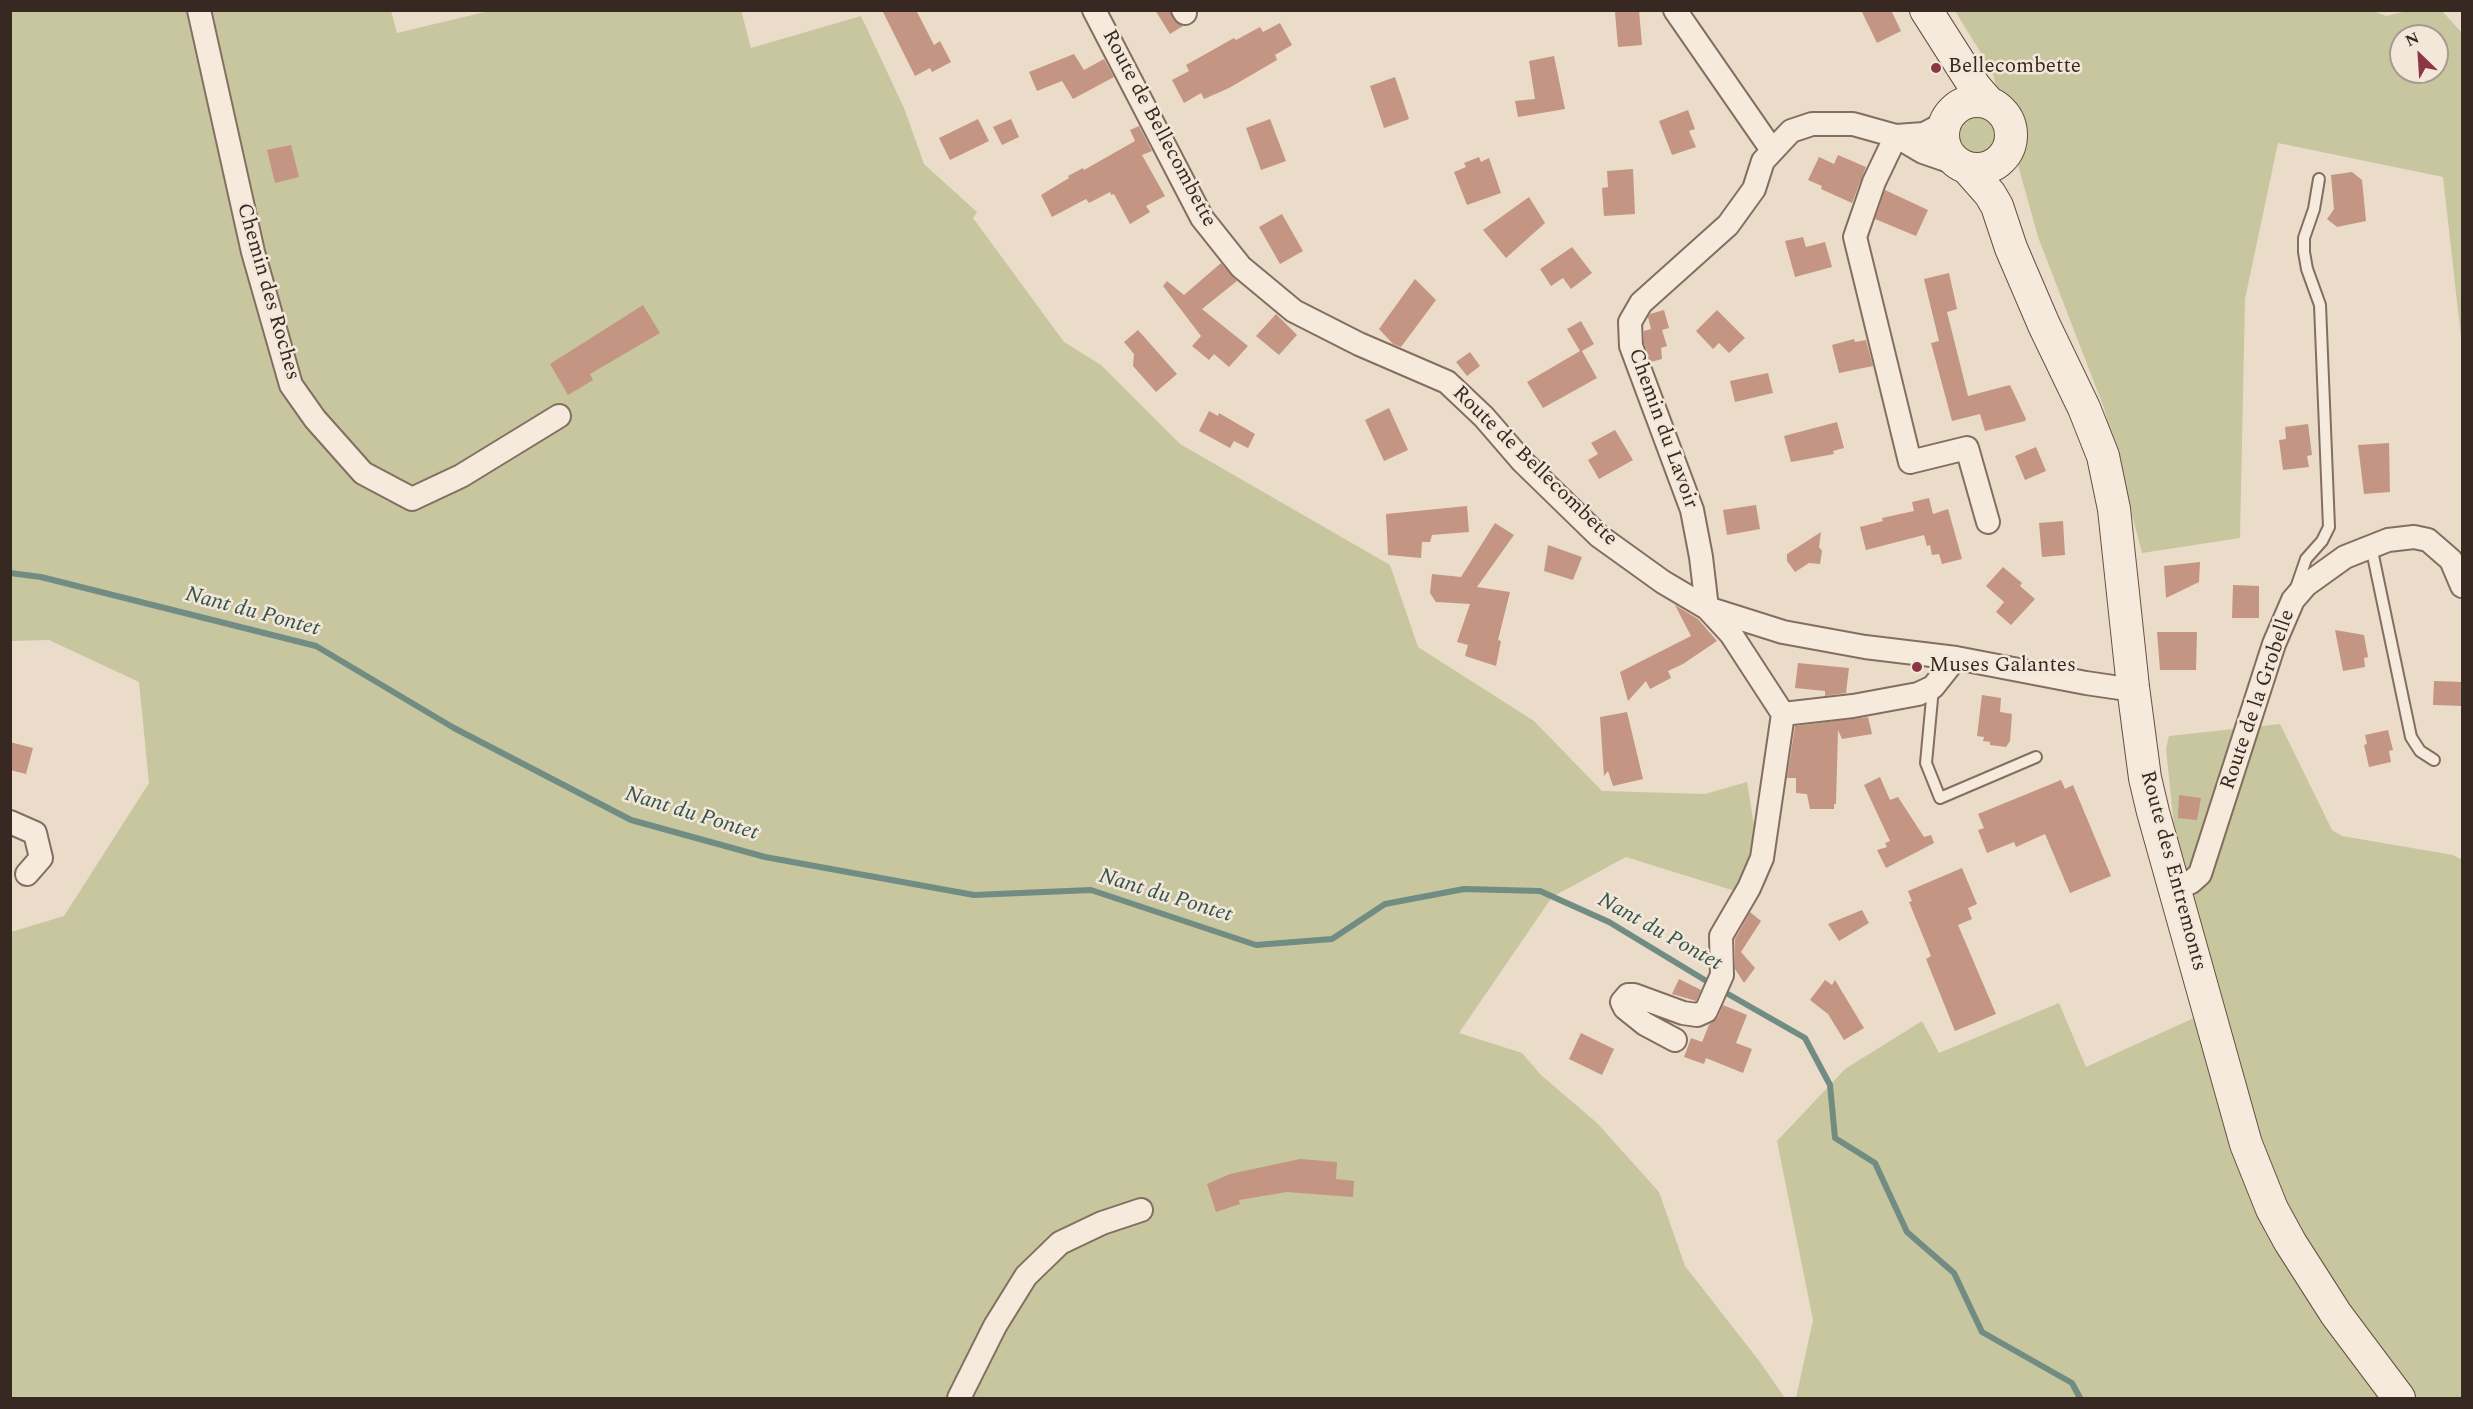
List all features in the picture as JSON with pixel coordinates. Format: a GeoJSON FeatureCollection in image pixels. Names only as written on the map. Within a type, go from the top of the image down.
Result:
{"type":"FeatureCollection","features":[{"type":"Feature","properties":{"kind":"main road","name":"Route des Entremonts"},"geometry":{"type":"LineString","coordinates":[[2038,310],[2007,171],[2007,151],[2012,135],[2008,119],[1975,87],[1926,10],[1950,85],[1943,143],[1949,155],[1990,194],[2010,248],[2038,310],[2084,408],[2103,456],[2114,509],[2145,778],[2246,1144],[2272,1209],[2290,1242],[2336,1314],[2399,1398]]}},
{"type":"Feature","properties":{"kind":"main road"},"geometry":{"type":"LineString","coordinates":[[1947,119],[1962,104],[1980,101],[1989,103]]}},
{"type":"Feature","properties":{"kind":"main road"},"geometry":{"type":"LineString","coordinates":[[1963,166],[1976,170],[1994,165],[2007,151]]}},
{"type":"Feature","properties":{"kind":"street","name":"Chemin des Roches"},"geometry":{"type":"LineString","coordinates":[[199,10],[253,252],[291,385],[315,419],[363,473],[412,499],[461,476],[559,416]]}},
{"type":"Feature","properties":{"kind":"street","name":"Route de Bellecombette"},"geometry":{"type":"LineString","coordinates":[[1094,10],[1202,218],[1241,267],[1294,311],[1359,344],[1447,382],[1484,417],[1522,461],[1599,536],[1663,582],[1707,608],[1783,632],[1865,647],[1956,658],[2086,683],[2120,688],[2133,687]]}},
{"type":"Feature","properties":{"kind":"street"},"geometry":{"type":"LineString","coordinates":[[1675,10],[1772,150]]}},
{"type":"Feature","properties":{"kind":"street","name":"Chemin du Lavoir"},"geometry":{"type":"LineString","coordinates":[[1896,136],[1924,134],[1947,119]]}},
{"type":"Feature","properties":{"kind":"street","name":"Chemin du Lavoir"},"geometry":{"type":"LineString","coordinates":[[1707,608],[1692,510],[1630,346],[1630,322],[1641,303],[1728,225],[1754,189],[1763,161],[1791,131],[1812,124],[1853,124],[1896,136],[1923,152],[1963,166]]}},
{"type":"Feature","properties":{"kind":"street"},"geometry":{"type":"LineString","coordinates":[[1896,136],[1874,182],[1856,237],[1860,257],[1910,462],[1967,448],[1988,522]]}},
{"type":"Feature","properties":{"kind":"street","name":"Route de la Grobelle"},"geometry":{"type":"LineString","coordinates":[[2176,889],[2191,882],[2200,874],[2274,645],[2293,600],[2306,585],[2345,557],[2371,546],[2406,538],[2428,540],[2451,560],[2463,586]]}},
{"type":"Feature","properties":{"kind":"street","name":"Route de Bellecombette"},"geometry":{"type":"LineString","coordinates":[[1707,608],[1731,634],[1783,714]]}},
{"type":"Feature","properties":{"kind":"street"},"geometry":{"type":"LineString","coordinates":[[1676,1041],[1645,1024],[1625,1008],[1622,1002],[1624,998],[1634,994],[1683,1013],[1697,1016],[1706,1011],[1722,975],[1721,936],[1749,888],[1762,858],[1783,714],[1853,706],[1907,696],[1934,687],[1956,658]]}},
{"type":"Feature","properties":{"kind":"street"},"geometry":{"type":"LineString","coordinates":[[10,822],[35,833],[41,858],[27,874]]}},
{"type":"Feature","properties":{"kind":"street"},"geometry":{"type":"LineString","coordinates":[[959,1398],[995,1326],[1026,1276],[1060,1243],[1102,1223],[1141,1210]]}},
{"type":"Feature","properties":{"kind":"lane"},"geometry":{"type":"LineString","coordinates":[[2293,600],[2306,559],[2322,541],[2329,527],[2320,305],[2307,269],[2304,252],[2304,238],[2314,209],[2319,179]]}},
{"type":"Feature","properties":{"kind":"lane"},"geometry":{"type":"LineString","coordinates":[[2371,546],[2411,737],[2420,751],[2434,760]]}},
{"type":"Feature","properties":{"kind":"lane"},"geometry":{"type":"LineString","coordinates":[[1934,687],[1926,763],[1940,798],[2036,757]]}},
{"type":"Feature","properties":{"kind":"green space"},"geometry":{"type":"Polygon","coordinates":[[[741,10],[751,48],[861,16],[904,108],[924,164],[977,212],[973,218],[1064,342],[1101,365],[1180,444],[1390,565],[1418,647],[1534,721],[1602,791],[1705,794],[1747,782],[1756,838],[1735,891],[1626,857],[1552,897],[1459,1033],[1522,1053],[1541,1075],[1597,1123],[1659,1192],[1685,1266],[1760,1362],[1785,1398],[11,1398],[11,932],[64,916],[149,783],[139,682],[49,640],[11,641],[10,11],[391,11],[397,33],[489,11],[741,10]]]}},
{"type":"Feature","properties":{"kind":"green space"},"geometry":{"type":"Polygon","coordinates":[[[2371,10],[2386,16],[2407,11],[2442,11],[2462,33],[2462,346],[2443,177],[2278,143],[2245,299],[2240,538],[2142,553],[2104,408],[2038,237],[1992,71],[1955,11],[2371,10]]]}},
{"type":"Feature","properties":{"kind":"green space"},"geometry":{"type":"Polygon","coordinates":[[[1977,115],[1991,121],[1997,135],[1991,149],[1977,155],[1963,149],[1957,135],[1963,121],[1977,115]]]}},
{"type":"Feature","properties":{"kind":"green space"},"geometry":{"type":"Polygon","coordinates":[[[2280,724],[2332,830],[2342,836],[2453,855],[2462,860],[2462,1398],[1796,1398],[1813,1320],[1777,1141],[1845,1069],[1922,1021],[1939,1053],[2059,1003],[2086,1067],[2194,1018],[2166,749],[2169,736],[2280,724]]]}},
{"type":"Feature","properties":{"kind":"building"},"geometry":{"type":"Polygon","coordinates":[[[882,10],[916,10],[934,45],[940,41],[951,62],[932,72],[930,68],[915,76],[882,10]]]}},
{"type":"Feature","properties":{"kind":"building"},"geometry":{"type":"Polygon","coordinates":[[[1155,10],[1170,10],[1174,20],[1183,26],[1170,34],[1155,10]]]}},
{"type":"Feature","properties":{"kind":"building"},"geometry":{"type":"Polygon","coordinates":[[[1639,10],[1642,45],[1618,47],[1615,12],[1639,10]]]}},
{"type":"Feature","properties":{"kind":"building"},"geometry":{"type":"Polygon","coordinates":[[[1861,10],[1891,10],[1901,31],[1877,43],[1861,10]]]}},
{"type":"Feature","properties":{"kind":"building"},"geometry":{"type":"Polygon","coordinates":[[[1280,23],[1292,45],[1275,55],[1277,60],[1229,88],[1204,99],[1201,93],[1184,103],[1172,80],[1189,71],[1186,65],[1234,38],[1236,40],[1260,27],[1263,32],[1280,23]]]}},
{"type":"Feature","properties":{"kind":"building"},"geometry":{"type":"Polygon","coordinates":[[[1074,54],[1084,70],[1104,59],[1114,77],[1073,99],[1062,81],[1037,91],[1029,72],[1074,54]]]}},
{"type":"Feature","properties":{"kind":"building"},"geometry":{"type":"Polygon","coordinates":[[[1554,56],[1565,109],[1518,117],[1515,101],[1535,99],[1529,61],[1554,56]]]}},
{"type":"Feature","properties":{"kind":"building"},"geometry":{"type":"Polygon","coordinates":[[[1395,77],[1409,119],[1384,128],[1370,86],[1395,77]]]}},
{"type":"Feature","properties":{"kind":"building"},"geometry":{"type":"Polygon","coordinates":[[[1688,110],[1695,129],[1689,131],[1696,147],[1672,155],[1659,121],[1688,110]]]}},
{"type":"Feature","properties":{"kind":"building"},"geometry":{"type":"Polygon","coordinates":[[[978,119],[989,141],[950,160],[939,138],[978,119]]]}},
{"type":"Feature","properties":{"kind":"building"},"geometry":{"type":"Polygon","coordinates":[[[1011,119],[1019,137],[1002,145],[993,127],[1011,119]]]}},
{"type":"Feature","properties":{"kind":"building"},"geometry":{"type":"Polygon","coordinates":[[[1270,119],[1286,161],[1261,170],[1246,128],[1270,119]]]}},
{"type":"Feature","properties":{"kind":"building"},"geometry":{"type":"Polygon","coordinates":[[[1139,126],[1152,151],[1142,155],[1165,196],[1146,206],[1150,212],[1130,224],[1114,194],[1111,195],[1110,192],[1089,203],[1086,199],[1052,217],[1041,195],[1069,178],[1068,176],[1083,168],[1084,170],[1135,141],[1130,130],[1139,126]]]}},
{"type":"Feature","properties":{"kind":"building"},"geometry":{"type":"Polygon","coordinates":[[[291,145],[299,177],[275,183],[267,150],[291,145]]]}},
{"type":"Feature","properties":{"kind":"building"},"geometry":{"type":"Polygon","coordinates":[[[1838,155],[1866,167],[1852,203],[1821,189],[1822,186],[1808,180],[1819,157],[1834,164],[1838,155]]]}},
{"type":"Feature","properties":{"kind":"building"},"geometry":{"type":"Polygon","coordinates":[[[1479,157],[1481,162],[1489,158],[1501,193],[1467,205],[1454,172],[1466,167],[1464,163],[1479,157]]]}},
{"type":"Feature","properties":{"kind":"building"},"geometry":{"type":"Polygon","coordinates":[[[1633,169],[1635,214],[1604,216],[1602,188],[1608,187],[1607,171],[1633,169]]]}},
{"type":"Feature","properties":{"kind":"building"},"geometry":{"type":"Polygon","coordinates":[[[2352,172],[2362,180],[2366,221],[2337,227],[2327,219],[2334,209],[2331,175],[2352,172]]]}},
{"type":"Feature","properties":{"kind":"building"},"geometry":{"type":"Polygon","coordinates":[[[1885,190],[1928,210],[1916,236],[1875,219],[1885,190]]]}},
{"type":"Feature","properties":{"kind":"building"},"geometry":{"type":"Polygon","coordinates":[[[1529,197],[1545,223],[1506,258],[1483,230],[1529,197]]]}},
{"type":"Feature","properties":{"kind":"building"},"geometry":{"type":"Polygon","coordinates":[[[1282,214],[1303,251],[1280,264],[1259,227],[1282,214]]]}},
{"type":"Feature","properties":{"kind":"building"},"geometry":{"type":"Polygon","coordinates":[[[1803,237],[1806,247],[1825,242],[1832,267],[1795,277],[1785,241],[1803,237]]]}},
{"type":"Feature","properties":{"kind":"building"},"geometry":{"type":"Polygon","coordinates":[[[1572,247],[1592,273],[1571,289],[1563,278],[1551,286],[1540,269],[1572,247]]]}},
{"type":"Feature","properties":{"kind":"building"},"geometry":{"type":"Polygon","coordinates":[[[1221,263],[1237,281],[1202,309],[1248,346],[1229,367],[1214,354],[1209,360],[1192,346],[1201,336],[1163,286],[1167,281],[1184,295],[1221,263]]]}},
{"type":"Feature","properties":{"kind":"building"},"geometry":{"type":"Polygon","coordinates":[[[1949,273],[1957,309],[1947,312],[1968,396],[2010,385],[2025,421],[1985,431],[1980,414],[1952,421],[1931,343],[1939,341],[1924,279],[1949,273]]]}},
{"type":"Feature","properties":{"kind":"building"},"geometry":{"type":"Polygon","coordinates":[[[1415,279],[1436,300],[1401,347],[1393,344],[1379,329],[1415,279]]]}},
{"type":"Feature","properties":{"kind":"building"},"geometry":{"type":"Polygon","coordinates":[[[643,305],[660,333],[590,374],[593,380],[568,395],[550,364],[643,305]]]}},
{"type":"Feature","properties":{"kind":"building"},"geometry":{"type":"Polygon","coordinates":[[[1664,310],[1669,328],[1662,330],[1667,346],[1661,348],[1662,359],[1651,362],[1644,343],[1644,331],[1651,329],[1648,317],[1650,314],[1664,310]]]}},
{"type":"Feature","properties":{"kind":"building"},"geometry":{"type":"Polygon","coordinates":[[[1717,310],[1745,338],[1729,353],[1719,343],[1713,349],[1696,331],[1717,310]]]}},
{"type":"Feature","properties":{"kind":"building"},"geometry":{"type":"Polygon","coordinates":[[[1276,314],[1297,335],[1279,355],[1256,336],[1276,314]]]}},
{"type":"Feature","properties":{"kind":"building"},"geometry":{"type":"Polygon","coordinates":[[[1581,321],[1594,344],[1582,351],[1597,378],[1543,408],[1527,382],[1580,351],[1567,329],[1581,321]]]}},
{"type":"Feature","properties":{"kind":"building"},"geometry":{"type":"Polygon","coordinates":[[[1138,330],[1177,374],[1156,392],[1133,366],[1134,354],[1124,342],[1138,330]]]}},
{"type":"Feature","properties":{"kind":"building"},"geometry":{"type":"Polygon","coordinates":[[[1854,339],[1855,342],[1866,340],[1873,366],[1839,373],[1832,345],[1854,339]]]}},
{"type":"Feature","properties":{"kind":"building"},"geometry":{"type":"Polygon","coordinates":[[[1470,352],[1480,366],[1467,376],[1456,362],[1470,352]]]}},
{"type":"Feature","properties":{"kind":"building"},"geometry":{"type":"Polygon","coordinates":[[[1768,373],[1773,393],[1735,402],[1730,381],[1768,373]]]}},
{"type":"Feature","properties":{"kind":"building"},"geometry":{"type":"Polygon","coordinates":[[[1389,408],[1408,450],[1384,461],[1365,420],[1389,408]]]}},
{"type":"Feature","properties":{"kind":"building"},"geometry":{"type":"Polygon","coordinates":[[[1209,411],[1218,416],[1219,413],[1255,434],[1248,448],[1234,441],[1230,448],[1199,431],[1209,411]]]}},
{"type":"Feature","properties":{"kind":"building"},"geometry":{"type":"Polygon","coordinates":[[[1837,422],[1844,448],[1833,451],[1834,454],[1791,462],[1784,436],[1837,422]]]}},
{"type":"Feature","properties":{"kind":"building"},"geometry":{"type":"Polygon","coordinates":[[[2308,424],[2312,455],[2307,456],[2309,467],[2283,470],[2279,440],[2286,439],[2285,427],[2308,424]]]}},
{"type":"Feature","properties":{"kind":"building"},"geometry":{"type":"Polygon","coordinates":[[[1615,430],[1633,460],[1599,479],[1588,460],[1598,454],[1591,443],[1615,430]]]}},
{"type":"Feature","properties":{"kind":"building"},"geometry":{"type":"Polygon","coordinates":[[[2389,443],[2390,492],[2364,494],[2358,445],[2389,443]]]}},
{"type":"Feature","properties":{"kind":"building"},"geometry":{"type":"Polygon","coordinates":[[[2036,447],[2046,471],[2025,480],[2015,456],[2036,447]]]}},
{"type":"Feature","properties":{"kind":"building"},"geometry":{"type":"Polygon","coordinates":[[[1929,498],[1933,514],[1948,509],[1962,559],[1942,564],[1939,554],[1932,555],[1930,545],[1927,546],[1924,535],[1866,550],[1860,527],[1883,521],[1882,518],[1914,511],[1912,502],[1929,498]]]}},
{"type":"Feature","properties":{"kind":"building"},"geometry":{"type":"Polygon","coordinates":[[[1756,505],[1760,529],[1727,535],[1723,510],[1756,505]]]}},
{"type":"Feature","properties":{"kind":"building"},"geometry":{"type":"Polygon","coordinates":[[[1467,506],[1469,532],[1432,535],[1430,542],[1422,542],[1421,558],[1388,555],[1386,514],[1467,506]]]}},
{"type":"Feature","properties":{"kind":"building"},"geometry":{"type":"Polygon","coordinates":[[[2063,521],[2065,555],[2042,557],[2039,523],[2063,521]]]}},
{"type":"Feature","properties":{"kind":"building"},"geometry":{"type":"Polygon","coordinates":[[[1495,523],[1514,535],[1477,587],[1510,592],[1498,640],[1501,641],[1496,666],[1465,656],[1468,645],[1457,642],[1470,604],[1436,602],[1430,593],[1432,574],[1461,577],[1495,523]]]}},
{"type":"Feature","properties":{"kind":"building"},"geometry":{"type":"Polygon","coordinates":[[[1821,532],[1820,564],[1809,563],[1795,572],[1787,561],[1787,554],[1821,532]]]}},
{"type":"Feature","properties":{"kind":"building"},"geometry":{"type":"Polygon","coordinates":[[[1548,545],[1582,557],[1573,580],[1544,571],[1548,545]]]}},
{"type":"Feature","properties":{"kind":"building"},"geometry":{"type":"Polygon","coordinates":[[[2200,562],[2199,582],[2166,598],[2164,566],[2200,562]]]}},
{"type":"Feature","properties":{"kind":"building"},"geometry":{"type":"Polygon","coordinates":[[[2003,567],[2022,583],[2020,586],[2035,599],[2011,625],[1996,612],[2004,602],[1986,586],[2003,567]]]}},
{"type":"Feature","properties":{"kind":"building"},"geometry":{"type":"Polygon","coordinates":[[[2233,585],[2259,586],[2259,618],[2232,618],[2233,585]]]}},
{"type":"Feature","properties":{"kind":"building"},"geometry":{"type":"Polygon","coordinates":[[[1675,605],[1698,619],[1717,641],[1683,664],[1668,671],[1671,678],[1650,689],[1646,681],[1628,701],[1620,672],[1691,636],[1675,605]]]}},
{"type":"Feature","properties":{"kind":"building"},"geometry":{"type":"Polygon","coordinates":[[[2335,630],[2364,635],[2368,657],[2364,658],[2365,667],[2343,671],[2335,630]]]}},
{"type":"Feature","properties":{"kind":"building"},"geometry":{"type":"Polygon","coordinates":[[[2157,632],[2197,632],[2196,670],[2160,670],[2157,632]]]}},
{"type":"Feature","properties":{"kind":"building"},"geometry":{"type":"Polygon","coordinates":[[[1798,663],[1849,668],[1846,693],[1825,696],[1825,691],[1795,688],[1798,663]]]}},
{"type":"Feature","properties":{"kind":"building"},"geometry":{"type":"Polygon","coordinates":[[[2434,681],[2463,682],[2463,706],[2433,705],[2434,681]]]}},
{"type":"Feature","properties":{"kind":"building"},"geometry":{"type":"Polygon","coordinates":[[[1982,695],[2001,698],[2000,712],[2012,714],[2010,741],[2006,747],[1990,745],[1990,742],[1983,741],[1984,737],[1977,736],[1982,695]]]}},
{"type":"Feature","properties":{"kind":"building"},"geometry":{"type":"Polygon","coordinates":[[[1627,712],[1643,779],[1613,786],[1608,771],[1604,776],[1600,717],[1627,712]]]}},
{"type":"Feature","properties":{"kind":"building"},"geometry":{"type":"Polygon","coordinates":[[[1868,717],[1872,734],[1842,739],[1838,730],[1834,809],[1810,809],[1807,794],[1796,793],[1796,778],[1787,778],[1795,726],[1868,717]]]}},
{"type":"Feature","properties":{"kind":"building"},"geometry":{"type":"Polygon","coordinates":[[[2388,730],[2393,750],[2389,751],[2391,762],[2369,767],[2364,745],[2367,744],[2365,735],[2388,730]]]}},
{"type":"Feature","properties":{"kind":"building"},"geometry":{"type":"Polygon","coordinates":[[[10,742],[33,748],[26,774],[10,770],[10,742]]]}},
{"type":"Feature","properties":{"kind":"building"},"geometry":{"type":"Polygon","coordinates":[[[1880,777],[1890,800],[1898,797],[1924,837],[1931,835],[1934,843],[1886,868],[1877,850],[1887,847],[1885,843],[1890,841],[1864,785],[1880,777]]]}},
{"type":"Feature","properties":{"kind":"building"},"geometry":{"type":"Polygon","coordinates":[[[2061,780],[2065,789],[2073,785],[2111,876],[2070,893],[2045,834],[2016,847],[2014,842],[1987,853],[1978,830],[1984,828],[1978,814],[2061,780]]]}},
{"type":"Feature","properties":{"kind":"building"},"geometry":{"type":"Polygon","coordinates":[[[2179,795],[2201,798],[2197,820],[2178,818],[2179,795]]]}},
{"type":"Feature","properties":{"kind":"building"},"geometry":{"type":"Polygon","coordinates":[[[1962,868],[1977,904],[1968,908],[1972,919],[1958,925],[1996,1014],[1955,1031],[1926,959],[1931,956],[1909,902],[1912,901],[1908,891],[1962,868]]]}},
{"type":"Feature","properties":{"kind":"building"},"geometry":{"type":"Polygon","coordinates":[[[1862,910],[1869,923],[1839,941],[1828,924],[1862,910]]]}},
{"type":"Feature","properties":{"kind":"building"},"geometry":{"type":"Polygon","coordinates":[[[1750,912],[1761,921],[1741,952],[1755,968],[1744,983],[1735,969],[1735,939],[1750,912]]]}},
{"type":"Feature","properties":{"kind":"building"},"geometry":{"type":"Polygon","coordinates":[[[1679,979],[1701,990],[1696,1001],[1672,994],[1679,979]]]}},
{"type":"Feature","properties":{"kind":"building"},"geometry":{"type":"Polygon","coordinates":[[[1825,980],[1832,985],[1835,980],[1864,1028],[1844,1040],[1828,1014],[1810,1000],[1825,980]]]}},
{"type":"Feature","properties":{"kind":"building"},"geometry":{"type":"Polygon","coordinates":[[[1723,1005],[1747,1015],[1736,1043],[1752,1049],[1743,1073],[1706,1058],[1704,1064],[1684,1057],[1691,1038],[1702,1042],[1709,1025],[1718,1017],[1723,1005]]]}},
{"type":"Feature","properties":{"kind":"building"},"geometry":{"type":"Polygon","coordinates":[[[1581,1033],[1614,1049],[1602,1075],[1569,1059],[1581,1033]]]}},
{"type":"Feature","properties":{"kind":"building"},"geometry":{"type":"Polygon","coordinates":[[[1300,1159],[1337,1162],[1336,1179],[1354,1181],[1353,1197],[1287,1192],[1239,1200],[1240,1204],[1216,1212],[1207,1184],[1230,1174],[1300,1159]]]}},
{"type":"Feature","properties":{"kind":"waterway","name":"Nant du Pontet"},"geometry":{"type":"LineString","coordinates":[[10,573],[41,577],[316,646],[454,728],[631,820],[765,857],[974,895],[1091,890],[1256,945],[1332,939],[1385,904],[1464,889],[1540,891],[1609,922],[1713,985]]}},
{"type":"Feature","properties":{"kind":"waterway","name":"Nant du Pontet"},"geometry":{"type":"LineString","coordinates":[[1721,990],[1805,1038],[1830,1085],[1835,1138],[1875,1163],[1907,1232],[1954,1273],[1982,1332],[2072,1383],[2080,1398]]}},
{"type":"Feature","properties":{"kind":"place","name":"Bellecombette"},"geometry":{"type":"Point","coordinates":[1936,68]}},
{"type":"Feature","properties":{"kind":"place","name":"Muses Galantes"},"geometry":{"type":"Point","coordinates":[1917,667]}}]}
